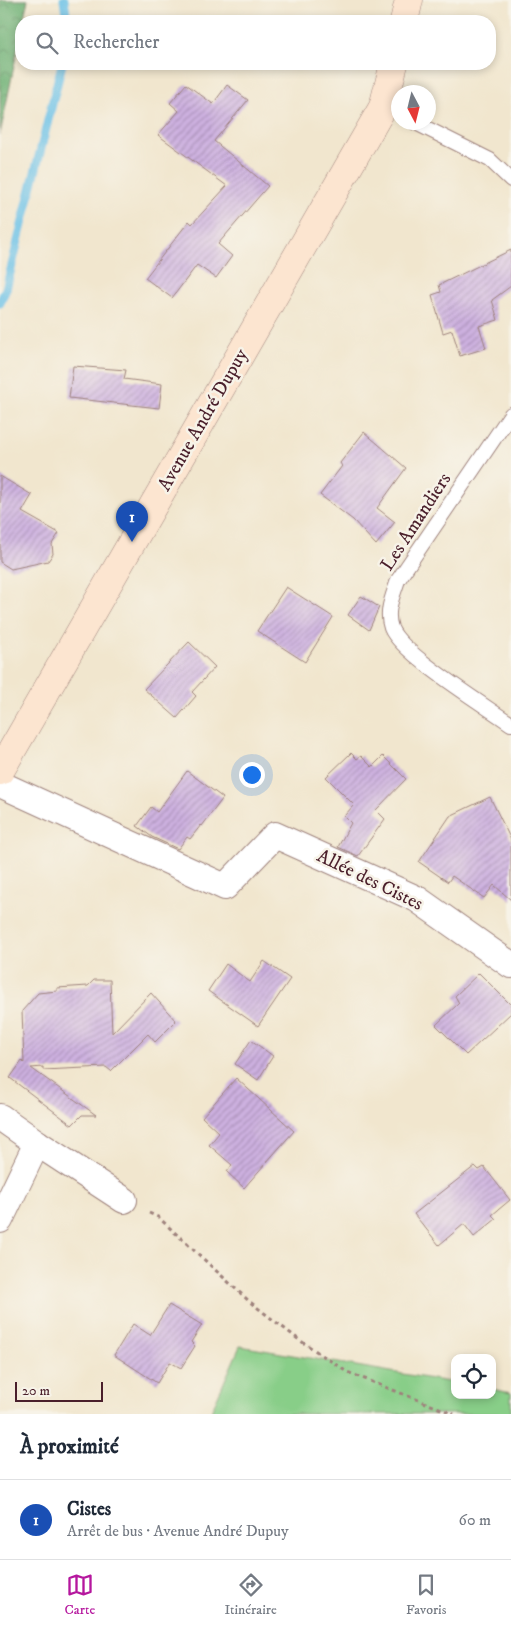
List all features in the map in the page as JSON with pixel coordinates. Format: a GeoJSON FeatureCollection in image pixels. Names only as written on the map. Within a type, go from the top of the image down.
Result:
{"type":"FeatureCollection","features":[{"type":"Feature","properties":{"kind":"street"},"geometry":{"type":"LineString","coordinates":[[405,15],[409,0]]}},
{"type":"Feature","properties":{"kind":"street","name":"Avenue André Dupuy"},"geometry":{"type":"LineString","coordinates":[[393,85],[394,70]]}},
{"type":"Feature","properties":{"kind":"street","name":"Avenue André Dupuy"},"geometry":{"type":"LineString","coordinates":[[0,770],[391,111]]}},
{"type":"Feature","properties":{"kind":"street","name":"Allée des Cistes"},"geometry":{"type":"LineString","coordinates":[[0,784],[225,887],[275,835],[417,899],[511,965]]}},
{"type":"Feature","properties":{"kind":"street"},"geometry":{"type":"LineString","coordinates":[[0,1117],[36,1143],[124,1200]]}},
{"type":"Feature","properties":{"kind":"street"},"geometry":{"type":"LineString","coordinates":[[0,1220],[36,1143]]}},
{"type":"Feature","properties":{"kind":"lane"},"geometry":{"type":"LineString","coordinates":[[430,130],[490,160],[511,180]]}},
{"type":"Feature","properties":{"kind":"lane","name":"Les Amandiers"},"geometry":{"type":"LineString","coordinates":[[511,414],[398,580],[388,610],[392,629],[406,647],[511,724]]}},
{"type":"Feature","properties":{"kind":"path"},"geometry":{"type":"LineString","coordinates":[[124,1200],[158,1217],[250,1302],[298,1339],[346,1372],[454,1414]]}},
{"type":"Feature","properties":{"kind":"green space"},"geometry":{"type":"Polygon","coordinates":[[[0,0],[28,0],[24,15],[15,15],[15,61],[0,135],[0,0]]]}},
{"type":"Feature","properties":{"kind":"green space"},"geometry":{"type":"Polygon","coordinates":[[[240,1346],[451,1382],[451,1399],[496,1399],[496,1390],[511,1393],[511,1414],[210,1414],[240,1346]]]}},
{"type":"Feature","properties":{"kind":"building"},"geometry":{"type":"Polygon","coordinates":[[[186,84],[213,104],[227,85],[248,100],[214,141],[268,186],[218,244],[232,256],[216,278],[197,265],[172,298],[145,278],[189,221],[192,224],[227,186],[158,135],[179,111],[170,103],[186,84]]]}},
{"type":"Feature","properties":{"kind":"building"},"geometry":{"type":"Polygon","coordinates":[[[511,250],[511,286],[492,300],[498,320],[479,326],[486,348],[460,356],[452,330],[443,333],[432,295],[441,292],[439,285],[511,250]]]}},
{"type":"Feature","properties":{"kind":"building"},"geometry":{"type":"Polygon","coordinates":[[[73,366],[126,370],[124,379],[162,384],[159,408],[69,398],[73,366]]]}},
{"type":"Feature","properties":{"kind":"building"},"geometry":{"type":"Polygon","coordinates":[[[364,432],[406,468],[377,508],[395,522],[376,545],[353,520],[320,495],[342,466],[340,463],[364,432]]]}},
{"type":"Feature","properties":{"kind":"building"},"geometry":{"type":"Polygon","coordinates":[[[0,476],[32,495],[22,512],[59,533],[52,544],[53,554],[48,561],[11,569],[0,562],[0,476]]]}},
{"type":"Feature","properties":{"kind":"building"},"geometry":{"type":"Polygon","coordinates":[[[286,587],[333,617],[305,662],[257,631],[286,587]]]}},
{"type":"Feature","properties":{"kind":"building"},"geometry":{"type":"Polygon","coordinates":[[[361,596],[379,607],[369,630],[348,615],[361,596]]]}},
{"type":"Feature","properties":{"kind":"building"},"geometry":{"type":"Polygon","coordinates":[[[189,642],[215,667],[192,692],[196,696],[177,718],[144,689],[189,642]]]}},
{"type":"Feature","properties":{"kind":"building"},"geometry":{"type":"Polygon","coordinates":[[[351,753],[357,759],[361,756],[372,767],[383,756],[406,779],[376,810],[385,819],[358,856],[338,847],[351,823],[344,816],[354,805],[326,777],[351,753]]]}},
{"type":"Feature","properties":{"kind":"building"},"geometry":{"type":"Polygon","coordinates":[[[187,771],[223,798],[202,826],[190,839],[187,837],[178,849],[152,837],[137,826],[151,807],[157,812],[187,771]]]}},
{"type":"Feature","properties":{"kind":"building"},"geometry":{"type":"Polygon","coordinates":[[[490,797],[511,840],[511,900],[494,885],[484,898],[452,876],[448,882],[419,862],[450,816],[490,797]]]}},
{"type":"Feature","properties":{"kind":"building"},"geometry":{"type":"Polygon","coordinates":[[[264,961],[290,979],[258,1026],[208,991],[226,964],[250,982],[264,961]]]}},
{"type":"Feature","properties":{"kind":"building"},"geometry":{"type":"Polygon","coordinates":[[[479,973],[511,1005],[511,1013],[466,1055],[436,1025],[459,1003],[455,996],[479,973]]]}},
{"type":"Feature","properties":{"kind":"building"},"geometry":{"type":"Polygon","coordinates":[[[94,980],[110,980],[112,1033],[151,993],[176,1021],[155,1042],[148,1034],[111,1071],[106,1067],[43,1070],[43,1067],[31,1068],[96,1115],[82,1115],[72,1125],[10,1078],[22,1061],[24,1063],[22,1011],[38,993],[57,991],[57,988],[88,986],[94,980]]]}},
{"type":"Feature","properties":{"kind":"building"},"geometry":{"type":"Polygon","coordinates":[[[251,1040],[273,1056],[258,1080],[235,1064],[251,1040]]]}},
{"type":"Feature","properties":{"kind":"building"},"geometry":{"type":"Polygon","coordinates":[[[236,1078],[294,1131],[244,1188],[227,1172],[232,1165],[209,1145],[219,1133],[202,1117],[236,1078]]]}},
{"type":"Feature","properties":{"kind":"building"},"geometry":{"type":"Polygon","coordinates":[[[475,1166],[479,1170],[484,1167],[510,1200],[492,1215],[496,1219],[474,1237],[464,1224],[439,1245],[414,1214],[475,1166]]]}},
{"type":"Feature","properties":{"kind":"building"},"geometry":{"type":"Polygon","coordinates":[[[169,1305],[202,1325],[191,1342],[195,1346],[181,1368],[170,1362],[157,1383],[114,1355],[133,1324],[150,1335],[169,1305]]]}},
{"type":"Feature","properties":{"kind":"waterway"},"geometry":{"type":"LineString","coordinates":[[64,0],[66,15]]}},
{"type":"Feature","properties":{"kind":"waterway"},"geometry":{"type":"LineString","coordinates":[[0,303],[6,289],[61,70]]}},
{"type":"Feature","properties":{"kind":"place","name":"Cistes"},"geometry":{"type":"Point","coordinates":[132,542]}}]}
